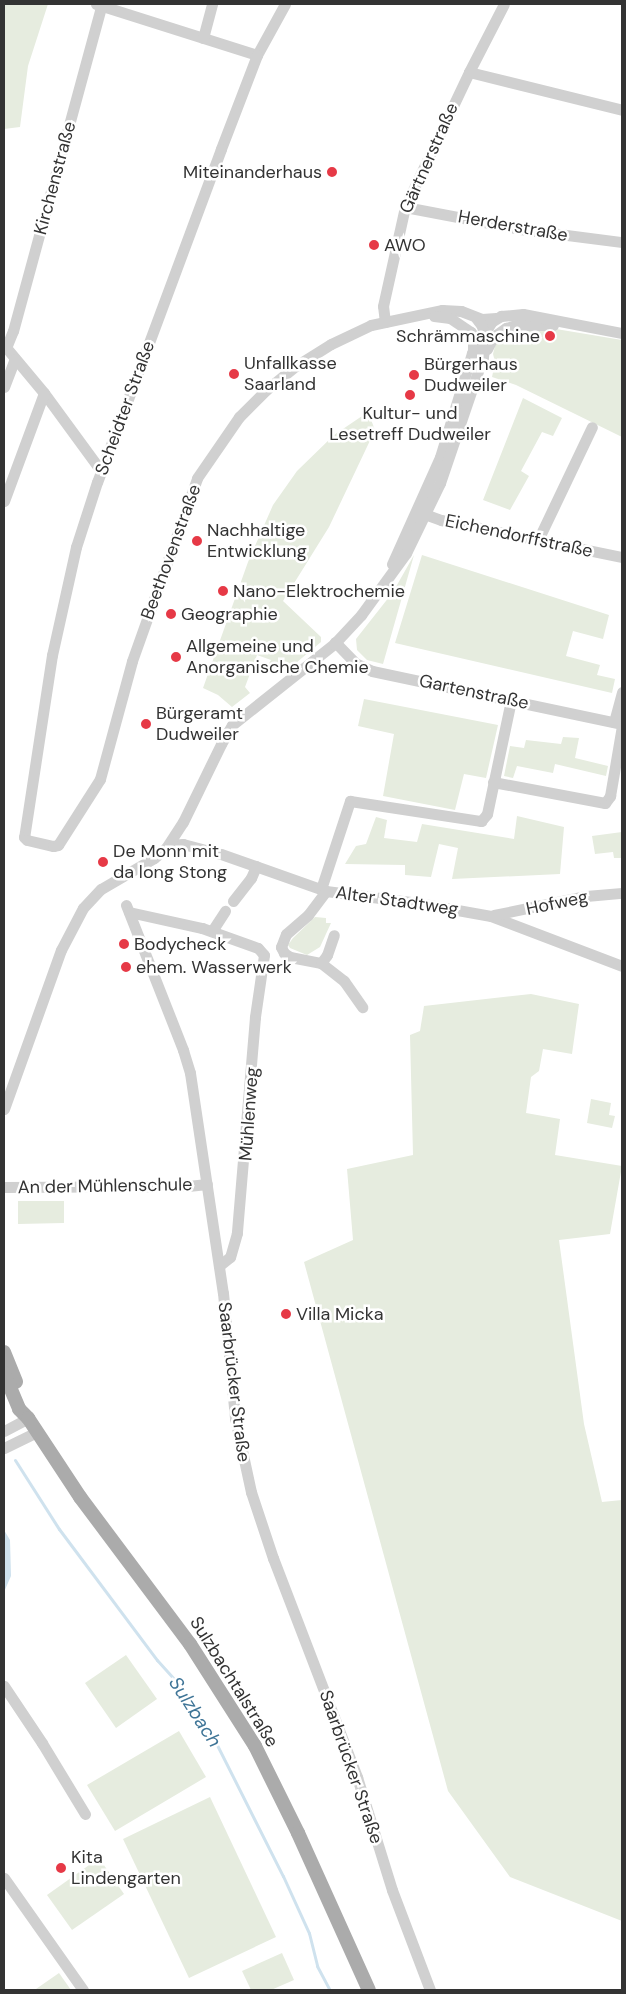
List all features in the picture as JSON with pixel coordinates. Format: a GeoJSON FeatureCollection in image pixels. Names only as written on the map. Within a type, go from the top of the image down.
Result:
{"type":"FeatureCollection","features":[{"type":"Feature","properties":{"kind":"main road","name":"Sulzbachtalstraße"},"geometry":{"type":"LineString","coordinates":[[4,1352],[19,1409],[27,1411],[38,1432],[80,1497],[190,1644],[255,1746],[298,1833],[369,1990]]}},
{"type":"Feature","properties":{"kind":"street"},"geometry":{"type":"LineString","coordinates":[[203,38],[212,4]]}},
{"type":"Feature","properties":{"kind":"street","name":"Scheidter Straße"},"geometry":{"type":"LineString","coordinates":[[23,830],[63,600],[76,547],[102,471],[257,55],[285,4]]}},
{"type":"Feature","properties":{"kind":"street","name":"Gärtnerstraße"},"geometry":{"type":"LineString","coordinates":[[385,322],[383,306],[405,207],[468,72],[504,4]]}},
{"type":"Feature","properties":{"kind":"street"},"geometry":{"type":"LineString","coordinates":[[98,5],[257,55]]}},
{"type":"Feature","properties":{"kind":"street","name":"Kirchenstraße"},"geometry":{"type":"LineString","coordinates":[[5,347],[13,331],[98,5]]}},
{"type":"Feature","properties":{"kind":"street"},"geometry":{"type":"LineString","coordinates":[[468,72],[622,110]]}},
{"type":"Feature","properties":{"kind":"street","name":"Herderstraße"},"geometry":{"type":"LineString","coordinates":[[405,207],[520,228],[622,242]]}},
{"type":"Feature","properties":{"kind":"street","name":"Beethovenstraße"},"geometry":{"type":"LineString","coordinates":[[23,830],[24,837],[27,840],[53,846],[58,845],[90,798],[105,765],[132,661],[197,478],[239,417],[266,390],[296,366],[331,344],[371,325],[450,310],[461,311],[476,318],[496,318],[511,314],[523,314],[622,333]]}},
{"type":"Feature","properties":{"kind":"street","name":"Beethovenstraße"},"geometry":{"type":"LineString","coordinates":[[415,316],[437,315],[450,318],[470,332],[499,332],[516,325],[572,324]]}},
{"type":"Feature","properties":{"kind":"street"},"geometry":{"type":"LineString","coordinates":[[476,318],[484,332]]}},
{"type":"Feature","properties":{"kind":"street"},"geometry":{"type":"LineString","coordinates":[[4,1109],[61,950],[78,917],[101,889],[154,858],[169,845],[201,787],[220,744],[232,725],[335,642],[361,615],[406,553],[454,444],[484,332],[496,318]]}},
{"type":"Feature","properties":{"kind":"street"},"geometry":{"type":"LineString","coordinates":[[470,332],[478,355]]}},
{"type":"Feature","properties":{"kind":"street"},"geometry":{"type":"LineString","coordinates":[[478,355],[499,332]]}},
{"type":"Feature","properties":{"kind":"street"},"geometry":{"type":"LineString","coordinates":[[5,347],[44,394],[102,471]]}},
{"type":"Feature","properties":{"kind":"street"},"geometry":{"type":"LineString","coordinates":[[4,387],[15,359]]}},
{"type":"Feature","properties":{"kind":"street"},"geometry":{"type":"LineString","coordinates":[[4,501],[44,394]]}},
{"type":"Feature","properties":{"kind":"street"},"geometry":{"type":"LineString","coordinates":[[538,540],[592,426]]}},
{"type":"Feature","properties":{"kind":"street","name":"Eichendorffstraße"},"geometry":{"type":"LineString","coordinates":[[422,513],[622,557]]}},
{"type":"Feature","properties":{"kind":"street","name":"Gartenstraße"},"geometry":{"type":"LineString","coordinates":[[335,642],[355,662],[372,671],[620,724]]}},
{"type":"Feature","properties":{"kind":"street"},"geometry":{"type":"LineString","coordinates":[[493,782],[604,803],[610,796],[620,724],[622,692]]}},
{"type":"Feature","properties":{"kind":"street"},"geometry":{"type":"LineString","coordinates":[[362,1007],[344,980],[321,963],[290,957],[284,953],[282,941],[286,934],[321,901],[350,800],[481,821],[487,814],[511,700]]}},
{"type":"Feature","properties":{"kind":"street","name":"Alter Stadtweg"},"geometry":{"type":"LineString","coordinates":[[169,845],[194,846],[324,890],[418,903],[491,916],[622,966]]}},
{"type":"Feature","properties":{"kind":"street"},"geometry":{"type":"LineString","coordinates":[[233,901],[251,878],[256,866]]}},
{"type":"Feature","properties":{"kind":"street","name":"Hofweg"},"geometry":{"type":"LineString","coordinates":[[491,916],[586,896],[622,893]]}},
{"type":"Feature","properties":{"kind":"street","name":"Saarbrücker Straße"},"geometry":{"type":"LineString","coordinates":[[212,932],[127,909],[183,1050],[194,1099],[219,1266],[235,1418],[251,1492],[273,1558],[357,1777],[392,1890],[430,1990]]}},
{"type":"Feature","properties":{"kind":"street"},"geometry":{"type":"LineString","coordinates":[[212,932],[225,911]]}},
{"type":"Feature","properties":{"kind":"street","name":"Mühlenweg"},"geometry":{"type":"LineString","coordinates":[[212,932],[258,948],[264,955],[256,1017],[238,1233],[230,1257],[219,1266]]}},
{"type":"Feature","properties":{"kind":"street"},"geometry":{"type":"LineString","coordinates":[[321,963],[327,955],[334,935]]}},
{"type":"Feature","properties":{"kind":"street","name":"An der Mühlenschule"},"geometry":{"type":"LineString","coordinates":[[4,1187],[207,1184]]}},
{"type":"Feature","properties":{"kind":"street"},"geometry":{"type":"LineString","coordinates":[[4,1432],[27,1411]]}},
{"type":"Feature","properties":{"kind":"street"},"geometry":{"type":"LineString","coordinates":[[4,1448],[38,1432]]}},
{"type":"Feature","properties":{"kind":"street"},"geometry":{"type":"LineString","coordinates":[[4,1686],[42,1743],[85,1814]]}},
{"type":"Feature","properties":{"kind":"street"},"geometry":{"type":"LineString","coordinates":[[4,1878],[83,1990]]}},
{"type":"Feature","properties":{"kind":"shaded area"},"geometry":{"type":"Polygon","coordinates":[[[4,4],[48,4],[28,66],[20,127],[4,129],[4,4]]]}},
{"type":"Feature","properties":{"kind":"shaded area"},"geometry":{"type":"Polygon","coordinates":[[[515,329],[556,329],[622,340],[622,437],[516,385],[492,377],[495,362],[493,354],[495,346],[501,336],[515,329]]]}},
{"type":"Feature","properties":{"kind":"shaded area"},"geometry":{"type":"Polygon","coordinates":[[[523,398],[562,418],[553,436],[542,432],[521,471],[529,476],[510,510],[483,500],[523,398]]]}},
{"type":"Feature","properties":{"kind":"shaded area"},"geometry":{"type":"Polygon","coordinates":[[[368,412],[375,430],[329,527],[283,601],[321,637],[321,642],[284,673],[268,665],[271,660],[257,655],[245,687],[250,693],[232,707],[218,695],[203,688],[248,562],[273,505],[297,471],[334,435],[368,412]]]}},
{"type":"Feature","properties":{"kind":"shaded area"},"geometry":{"type":"Polygon","coordinates":[[[414,555],[383,664],[367,660],[357,650],[356,639],[393,592],[414,555]]]}},
{"type":"Feature","properties":{"kind":"shaded area"},"geometry":{"type":"Polygon","coordinates":[[[422,555],[609,615],[603,639],[573,631],[566,656],[600,665],[597,675],[615,679],[612,693],[395,643],[422,555]]]}},
{"type":"Feature","properties":{"kind":"shaded area"},"geometry":{"type":"Polygon","coordinates":[[[364,699],[498,725],[486,778],[464,774],[455,810],[383,796],[394,734],[358,726],[364,699]]]}},
{"type":"Feature","properties":{"kind":"shaded area"},"geometry":{"type":"Polygon","coordinates":[[[563,737],[579,738],[575,758],[608,766],[606,776],[555,764],[553,773],[517,766],[513,778],[504,776],[510,746],[524,748],[526,740],[561,744],[563,737]]]}},
{"type":"Feature","properties":{"kind":"shaded area"},"geometry":{"type":"Polygon","coordinates":[[[517,816],[564,827],[560,874],[452,879],[458,848],[439,844],[431,877],[405,875],[405,865],[345,864],[356,846],[366,844],[376,817],[387,820],[384,838],[417,842],[422,824],[514,839],[517,816]]]}},
{"type":"Feature","properties":{"kind":"shaded area"},"geometry":{"type":"Polygon","coordinates":[[[622,832],[622,858],[614,858],[613,852],[595,854],[592,836],[622,832]]]}},
{"type":"Feature","properties":{"kind":"shaded area"},"geometry":{"type":"Polygon","coordinates":[[[315,917],[326,918],[326,923],[331,923],[320,947],[307,955],[290,948],[288,945],[293,938],[315,917]]]}},
{"type":"Feature","properties":{"kind":"shaded area"},"geometry":{"type":"Polygon","coordinates":[[[531,994],[579,1004],[572,1054],[543,1049],[539,1071],[531,1077],[526,1113],[560,1119],[555,1155],[622,1166],[610,1234],[559,1240],[584,1424],[602,1502],[622,1500],[622,1921],[510,1877],[448,1791],[304,1262],[353,1240],[347,1169],[413,1155],[410,1035],[420,1031],[424,1006],[531,994]]]}},
{"type":"Feature","properties":{"kind":"shaded area"},"geometry":{"type":"Polygon","coordinates":[[[591,1099],[611,1103],[609,1115],[615,1116],[612,1128],[587,1123],[591,1099]]]}},
{"type":"Feature","properties":{"kind":"shaded area"},"geometry":{"type":"Polygon","coordinates":[[[18,1201],[64,1201],[64,1223],[18,1224],[18,1201]]]}},
{"type":"Feature","properties":{"kind":"shaded area"},"geometry":{"type":"Polygon","coordinates":[[[126,1655],[157,1699],[116,1728],[85,1683],[126,1655]]]}},
{"type":"Feature","properties":{"kind":"shaded area"},"geometry":{"type":"Polygon","coordinates":[[[179,1731],[206,1777],[115,1831],[87,1785],[179,1731]]]}},
{"type":"Feature","properties":{"kind":"shaded area"},"geometry":{"type":"Polygon","coordinates":[[[210,1797],[276,1937],[189,1978],[123,1839],[210,1797]]]}},
{"type":"Feature","properties":{"kind":"shaded area"},"geometry":{"type":"Polygon","coordinates":[[[99,1858],[124,1894],[72,1930],[47,1895],[99,1858]]]}},
{"type":"Feature","properties":{"kind":"shaded area"},"geometry":{"type":"Polygon","coordinates":[[[282,1953],[294,1980],[271,1990],[251,1990],[242,1971],[282,1953]]]}},
{"type":"Feature","properties":{"kind":"shaded area"},"geometry":{"type":"Polygon","coordinates":[[[59,1973],[71,1990],[36,1989],[59,1973]]]}},
{"type":"Feature","properties":{"kind":"water"},"geometry":{"type":"Polygon","coordinates":[[[4,1530],[10,1540],[11,1576],[4,1592],[4,1530]]]}},
{"type":"Feature","properties":{"kind":"waterway","name":"Sulzbach"},"geometry":{"type":"LineString","coordinates":[[15,1460],[59,1529],[157,1660],[178,1683],[194,1716],[216,1743],[283,1876],[309,1933],[317,1966],[330,1990]]}},
{"type":"Feature","properties":{"kind":"place","name":"Miteinanderhaus"},"geometry":{"type":"Point","coordinates":[332,172]}},
{"type":"Feature","properties":{"kind":"place","name":"AWO"},"geometry":{"type":"Point","coordinates":[374,245]}},
{"type":"Feature","properties":{"kind":"place","name":"Schrämmaschine"},"geometry":{"type":"Point","coordinates":[550,336]}},
{"type":"Feature","properties":{"kind":"place","name":"Unfallkasse Saarland"},"geometry":{"type":"Point","coordinates":[234,374]}},
{"type":"Feature","properties":{"kind":"place","name":"Bürgerhaus Dudweiler"},"geometry":{"type":"Point","coordinates":[414,375]}},
{"type":"Feature","properties":{"kind":"place","name":"Kultur- und Lesetreff Dudweiler"},"geometry":{"type":"Point","coordinates":[410,395]}},
{"type":"Feature","properties":{"kind":"place","name":"Nachhaltige Entwicklung"},"geometry":{"type":"Point","coordinates":[197,541]}},
{"type":"Feature","properties":{"kind":"place","name":"Nano-Elektrochemie"},"geometry":{"type":"Point","coordinates":[223,591]}},
{"type":"Feature","properties":{"kind":"place","name":"Geographie"},"geometry":{"type":"Point","coordinates":[171,614]}},
{"type":"Feature","properties":{"kind":"place","name":"Allgemeine und Anorganische Chemie"},"geometry":{"type":"Point","coordinates":[176,657]}},
{"type":"Feature","properties":{"kind":"place","name":"Bürgeramt Dudweiler"},"geometry":{"type":"Point","coordinates":[146,724]}},
{"type":"Feature","properties":{"kind":"place","name":"De Monn mit da long Stong"},"geometry":{"type":"Point","coordinates":[103,862]}},
{"type":"Feature","properties":{"kind":"place","name":"Bodycheck"},"geometry":{"type":"Point","coordinates":[124,944]}},
{"type":"Feature","properties":{"kind":"place","name":"ehem. Wasserwerk"},"geometry":{"type":"Point","coordinates":[126,967]}},
{"type":"Feature","properties":{"kind":"place","name":"Villa Micka"},"geometry":{"type":"Point","coordinates":[286,1314]}},
{"type":"Feature","properties":{"kind":"place","name":"Kita Lindengarten"},"geometry":{"type":"Point","coordinates":[61,1868]}}]}
